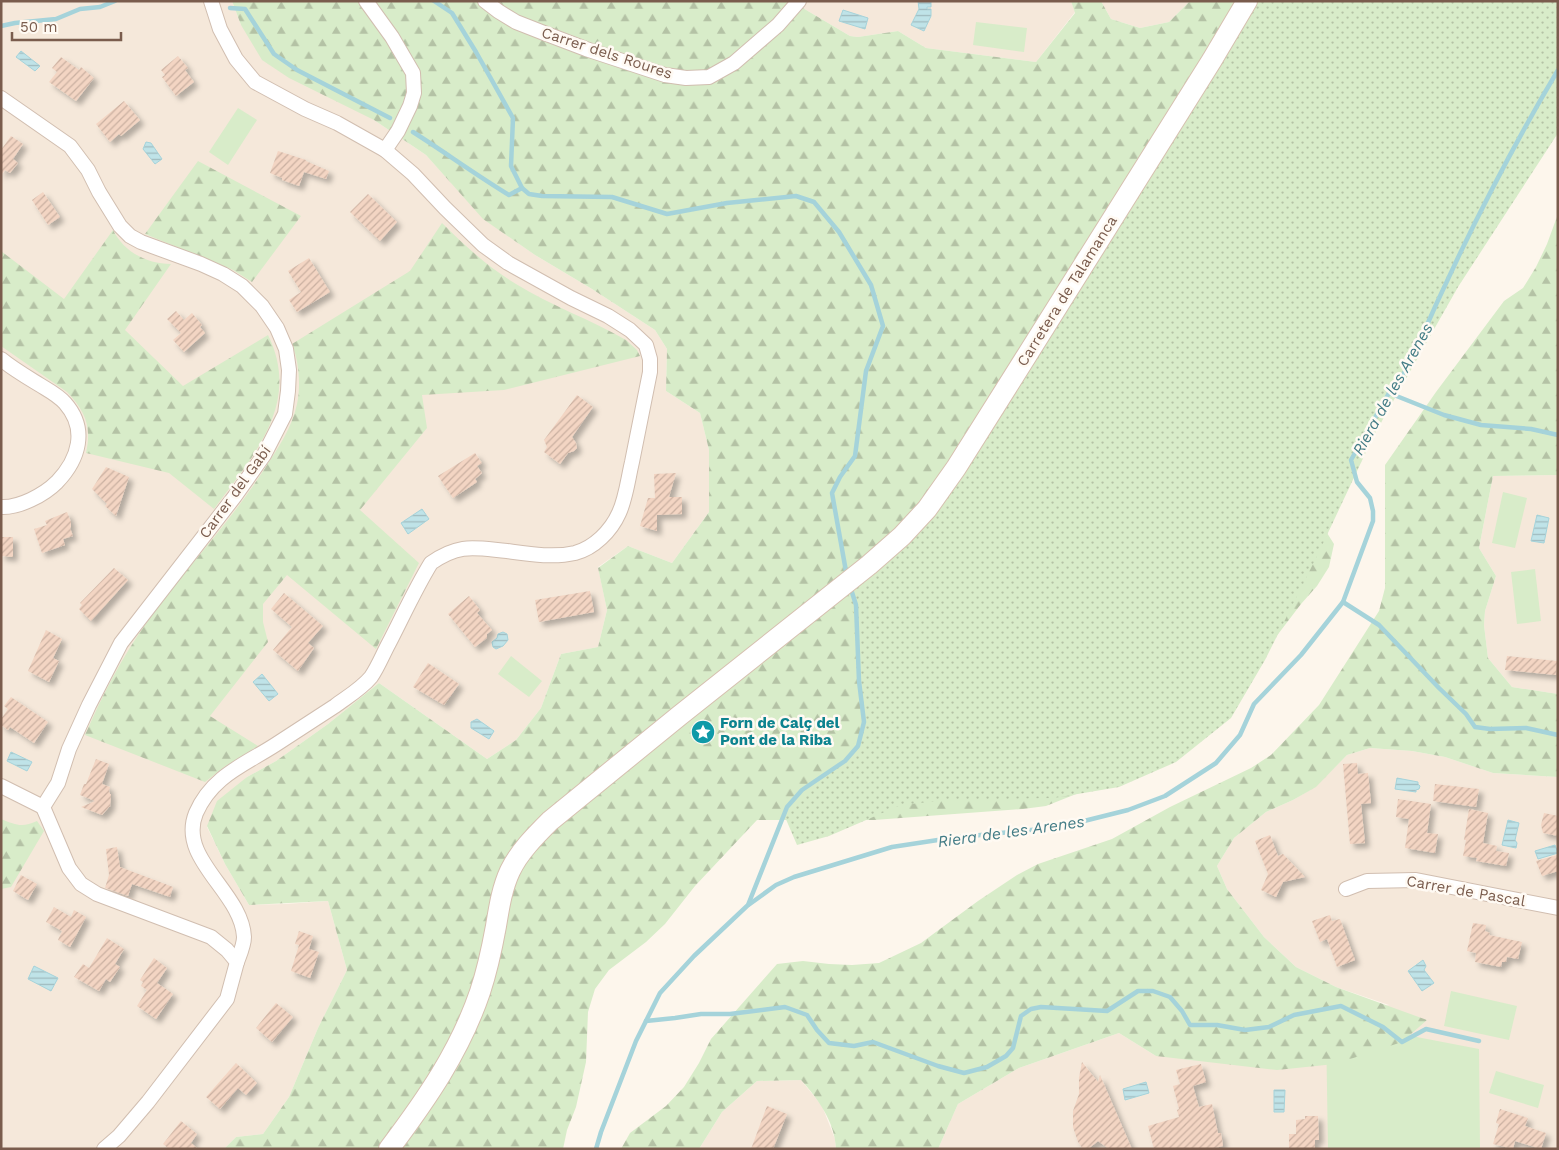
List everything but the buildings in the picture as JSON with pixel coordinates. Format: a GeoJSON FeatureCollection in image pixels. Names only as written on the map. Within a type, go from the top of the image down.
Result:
{"type":"FeatureCollection","features":[{"type":"Feature","properties":{"kind":"street"},"geometry":{"type":"LineString","coordinates":[[104,1149],[119,1136],[148,1102],[223,1005],[227,999],[241,951],[244,936],[238,916],[227,895],[202,861],[195,846],[193,830],[196,815],[206,796],[234,768],[273,746],[353,694],[370,677],[427,568],[445,553],[463,548],[553,556],[576,553],[604,536],[620,513],[626,492],[650,372],[650,359],[646,345],[630,330],[608,316],[508,263],[483,245],[444,208],[413,174],[385,150],[337,123],[305,109],[255,82],[236,59],[220,29],[211,1]]}},
{"type":"Feature","properties":{"kind":"street"},"geometry":{"type":"LineString","coordinates":[[366,1],[392,37],[413,73],[414,93],[410,106],[385,150]]}},
{"type":"Feature","properties":{"kind":"street","name":"Carrer dels Roures"},"geometry":{"type":"LineString","coordinates":[[485,1],[516,22],[665,75],[686,78],[709,77],[734,63],[778,25],[799,1]]}},
{"type":"Feature","properties":{"kind":"street","name":"Carretera de Talamanca"},"geometry":{"type":"LineString","coordinates":[[389,1149],[440,1079],[463,1035],[480,991],[510,870],[532,839],[550,821],[671,722],[869,565],[902,536],[927,509],[956,468],[1247,1]]}},
{"type":"Feature","properties":{"kind":"street","name":"Carrer del Gabí"},"geometry":{"type":"LineString","coordinates":[[1,98],[70,146],[88,170],[120,226],[130,236],[141,242],[201,264],[223,274],[242,286],[262,306],[277,328],[286,349],[289,370],[285,414],[264,455],[235,496],[121,643],[89,705],[69,749],[58,783],[44,807]]}},
{"type":"Feature","properties":{"kind":"street"},"geometry":{"type":"LineString","coordinates":[[1,359],[64,402],[74,418],[79,434],[78,446],[65,474],[39,495],[22,503],[6,507],[1,506]]}},
{"type":"Feature","properties":{"kind":"street"},"geometry":{"type":"LineString","coordinates":[[1,786],[44,807],[69,868],[81,884],[97,894],[211,937],[227,950],[237,962]]}},
{"type":"Feature","properties":{"kind":"street","name":"Carrer de Pascal"},"geometry":{"type":"LineString","coordinates":[[1346,889],[1368,881],[1416,880],[1558,908]]}},
{"type":"Feature","properties":{"kind":"shaded area"},"geometry":{"type":"Polygon","coordinates":[[[1,1],[232,1],[241,25],[426,155],[484,219],[535,255],[655,330],[667,349],[666,391],[700,413],[709,450],[709,512],[672,563],[628,546],[598,567],[607,610],[598,647],[561,654],[541,708],[516,740],[487,759],[379,683],[328,724],[276,761],[247,777],[207,827],[225,864],[249,905],[328,901],[347,970],[318,1028],[289,1097],[263,1134],[236,1137],[224,1149],[1,1149],[1,1]]]}},
{"type":"Feature","properties":{"kind":"shaded area"},"geometry":{"type":"Polygon","coordinates":[[[791,1],[1071,1],[1075,12],[1036,62],[926,48],[898,31],[858,37],[850,36],[791,1]]]}},
{"type":"Feature","properties":{"kind":"shaded area"},"geometry":{"type":"Polygon","coordinates":[[[1101,1],[1190,1],[1169,22],[1140,28],[1111,19],[1101,1]]]}},
{"type":"Feature","properties":{"kind":"shaded area"},"geometry":{"type":"Polygon","coordinates":[[[1558,475],[1558,694],[1512,687],[1488,658],[1484,625],[1485,611],[1496,576],[1479,548],[1493,476],[1558,475]]]}},
{"type":"Feature","properties":{"kind":"shaded area"},"geometry":{"type":"Polygon","coordinates":[[[1370,748],[1412,751],[1445,757],[1493,773],[1558,777],[1558,1149],[938,1149],[958,1104],[1019,1068],[1119,1033],[1156,1056],[1389,1005],[1336,987],[1296,967],[1264,937],[1227,889],[1217,866],[1234,838],[1266,812],[1293,800],[1315,787],[1347,755],[1370,748]]]}},
{"type":"Feature","properties":{"kind":"shaded area"},"geometry":{"type":"Polygon","coordinates":[[[801,1080],[822,1106],[835,1139],[836,1149],[699,1149],[722,1112],[757,1081],[801,1080]]]}},
{"type":"Feature","properties":{"kind":"green space"},"geometry":{"type":"Polygon","coordinates":[[[232,1],[791,1],[850,36],[858,37],[898,31],[926,48],[1036,62],[1075,13],[1071,1],[1101,1],[1111,19],[1140,28],[1169,22],[1190,1],[1558,1],[1322,525],[1334,544],[1329,567],[1317,586],[1301,604],[1238,687],[1149,765],[1046,806],[874,820],[757,820],[695,886],[665,924],[646,942],[609,970],[595,989],[588,1012],[586,1062],[576,1107],[567,1130],[563,1149],[224,1149],[236,1137],[263,1134],[289,1097],[318,1028],[347,970],[328,901],[249,905],[225,864],[207,826],[217,801],[247,777],[276,761],[328,724],[379,683],[487,759],[516,740],[541,708],[561,654],[598,647],[607,610],[598,568],[628,546],[672,563],[709,512],[709,450],[700,413],[666,391],[667,349],[655,330],[535,255],[483,219],[426,155],[374,120],[289,78],[262,60],[241,25],[232,1]]]}},
{"type":"Feature","properties":{"kind":"green space"},"geometry":{"type":"Polygon","coordinates":[[[1250,1],[1558,1],[1558,133],[1458,287],[1374,435],[1319,552],[1265,660],[1231,718],[1176,762],[1119,787],[1054,798],[948,800],[901,805],[829,836],[797,845],[785,817],[863,734],[856,665],[857,630],[847,587],[899,546],[1250,1]]]}},
{"type":"Feature","properties":{"kind":"green space"},"geometry":{"type":"Polygon","coordinates":[[[976,22],[1027,28],[1024,52],[973,45],[976,22]]]}},
{"type":"Feature","properties":{"kind":"green space"},"geometry":{"type":"Polygon","coordinates":[[[238,108],[257,120],[228,165],[209,152],[238,108]]]}},
{"type":"Feature","properties":{"kind":"green space"},"geometry":{"type":"Polygon","coordinates":[[[198,161],[301,216],[252,282],[233,270],[145,234],[198,161]]]}},
{"type":"Feature","properties":{"kind":"green space"},"geometry":{"type":"Polygon","coordinates":[[[1558,214],[1558,475],[1493,476],[1479,548],[1496,576],[1485,611],[1484,625],[1488,658],[1512,687],[1558,694],[1558,777],[1493,773],[1445,757],[1412,751],[1370,748],[1347,755],[1316,787],[1266,812],[1234,838],[1217,866],[1227,889],[1264,937],[1296,967],[1336,987],[1427,1020],[1402,1042],[1335,1064],[1277,1070],[1156,1056],[1119,1033],[1019,1068],[958,1104],[938,1149],[836,1149],[829,1120],[814,1095],[801,1080],[757,1081],[722,1112],[699,1149],[621,1149],[630,1133],[666,1106],[684,1087],[711,1039],[777,964],[803,961],[852,965],[879,963],[921,943],[1017,875],[1038,864],[1112,839],[1170,807],[1251,768],[1271,755],[1319,705],[1379,611],[1385,588],[1385,465],[1436,392],[1504,301],[1523,288],[1547,244],[1558,214]]]}},
{"type":"Feature","properties":{"kind":"green space"},"geometry":{"type":"Polygon","coordinates":[[[442,223],[496,271],[529,292],[626,340],[637,350],[640,356],[504,390],[422,395],[427,428],[360,510],[419,563],[376,649],[287,575],[263,604],[263,622],[268,642],[210,716],[258,746],[224,767],[205,782],[85,735],[113,677],[138,635],[237,508],[284,437],[295,413],[299,389],[298,366],[292,344],[410,271],[442,223]]]}},
{"type":"Feature","properties":{"kind":"green space"},"geometry":{"type":"Polygon","coordinates":[[[113,230],[123,245],[137,255],[153,262],[171,264],[125,330],[183,386],[268,335],[277,360],[279,384],[276,406],[268,428],[257,449],[214,509],[169,473],[86,453],[88,443],[87,427],[83,413],[73,399],[67,392],[1,346],[1,251],[64,299],[113,230]]]}},
{"type":"Feature","properties":{"kind":"green space"},"geometry":{"type":"Polygon","coordinates":[[[1503,492],[1527,498],[1515,548],[1492,543],[1503,492]]]}},
{"type":"Feature","properties":{"kind":"green space"},"geometry":{"type":"Polygon","coordinates":[[[1535,569],[1541,621],[1517,624],[1511,572],[1535,569]]]}},
{"type":"Feature","properties":{"kind":"green space"},"geometry":{"type":"Polygon","coordinates":[[[511,656],[542,681],[529,697],[498,674],[511,656]]]}},
{"type":"Feature","properties":{"kind":"green space"},"geometry":{"type":"Polygon","coordinates":[[[1,819],[19,825],[37,821],[44,831],[11,887],[1,889],[1,819]]]}},
{"type":"Feature","properties":{"kind":"green space"},"geometry":{"type":"Polygon","coordinates":[[[1451,991],[1517,1006],[1509,1040],[1444,1026],[1451,991]]]}},
{"type":"Feature","properties":{"kind":"green space"},"geometry":{"type":"Polygon","coordinates":[[[1326,1028],[1396,1033],[1479,1049],[1480,1149],[1328,1149],[1326,1028]]]}},
{"type":"Feature","properties":{"kind":"green space"},"geometry":{"type":"Polygon","coordinates":[[[1496,1071],[1544,1085],[1538,1108],[1489,1093],[1496,1071]]]}},
{"type":"Feature","properties":{"kind":"water"},"geometry":{"type":"Polygon","coordinates":[[[918,1],[931,1],[931,7],[927,7],[927,9],[931,9],[931,16],[924,31],[911,25],[919,9],[918,1]]]}},
{"type":"Feature","properties":{"kind":"water"},"geometry":{"type":"Polygon","coordinates":[[[843,10],[868,18],[865,29],[839,21],[843,10]]]}},
{"type":"Feature","properties":{"kind":"water"},"geometry":{"type":"Polygon","coordinates":[[[21,51],[40,66],[35,71],[16,57],[21,51]]]}},
{"type":"Feature","properties":{"kind":"water"},"geometry":{"type":"Polygon","coordinates":[[[146,142],[151,143],[162,159],[155,164],[143,149],[146,142]]]}},
{"type":"Feature","properties":{"kind":"water"},"geometry":{"type":"Polygon","coordinates":[[[422,509],[429,519],[408,534],[401,523],[422,509]]]}},
{"type":"Feature","properties":{"kind":"water"},"geometry":{"type":"Polygon","coordinates":[[[1537,515],[1549,518],[1544,543],[1531,541],[1537,515]]]}},
{"type":"Feature","properties":{"kind":"water"},"geometry":{"type":"Polygon","coordinates":[[[503,632],[507,634],[508,640],[503,646],[496,649],[493,647],[492,642],[497,638],[498,634],[503,632]]]}},
{"type":"Feature","properties":{"kind":"water"},"geometry":{"type":"Polygon","coordinates":[[[262,674],[278,694],[269,701],[253,682],[262,674]]]}},
{"type":"Feature","properties":{"kind":"water"},"geometry":{"type":"Polygon","coordinates":[[[477,719],[494,731],[489,739],[471,728],[471,722],[477,719]]]}},
{"type":"Feature","properties":{"kind":"water"},"geometry":{"type":"Polygon","coordinates":[[[11,752],[32,762],[27,771],[7,761],[11,752]]]}},
{"type":"Feature","properties":{"kind":"water"},"geometry":{"type":"Polygon","coordinates":[[[1397,778],[1418,782],[1419,789],[1416,792],[1395,789],[1397,778]]]}},
{"type":"Feature","properties":{"kind":"water"},"geometry":{"type":"Polygon","coordinates":[[[1508,820],[1519,823],[1515,840],[1517,843],[1516,848],[1502,845],[1508,820]]]}},
{"type":"Feature","properties":{"kind":"water"},"geometry":{"type":"Polygon","coordinates":[[[1555,845],[1558,853],[1538,859],[1535,851],[1555,845]]]}},
{"type":"Feature","properties":{"kind":"water"},"geometry":{"type":"Polygon","coordinates":[[[1423,960],[1426,966],[1424,970],[1434,983],[1422,991],[1408,971],[1423,960]]]}},
{"type":"Feature","properties":{"kind":"water"},"geometry":{"type":"Polygon","coordinates":[[[34,966],[58,978],[51,991],[28,979],[34,966]]]}},
{"type":"Feature","properties":{"kind":"water"},"geometry":{"type":"Polygon","coordinates":[[[1146,1082],[1149,1093],[1125,1100],[1123,1089],[1146,1082]]]}},
{"type":"Feature","properties":{"kind":"water"},"geometry":{"type":"Polygon","coordinates":[[[1274,1090],[1285,1090],[1284,1112],[1274,1112],[1274,1090]]]}},
{"type":"Feature","properties":{"kind":"waterway"},"geometry":{"type":"LineString","coordinates":[[1,26],[56,19],[80,9],[100,7],[115,1]]}},
{"type":"Feature","properties":{"kind":"waterway"},"geometry":{"type":"LineString","coordinates":[[434,1],[452,13],[513,118],[511,166],[522,188],[529,194],[542,196],[612,197],[667,214],[727,203],[796,196],[814,202],[839,232],[871,285],[883,326],[866,371],[855,456],[840,477],[832,493],[847,577]]}},
{"type":"Feature","properties":{"kind":"waterway"},"geometry":{"type":"LineString","coordinates":[[230,8],[245,9],[274,54],[297,70],[390,118]]}},
{"type":"Feature","properties":{"kind":"waterway","name":"Riera de les Arenes"},"geometry":{"type":"LineString","coordinates":[[596,1149],[636,1041],[660,993],[694,956],[747,906],[776,885],[794,877],[892,847],[951,838],[1060,827],[1128,810],[1165,796],[1216,763],[1240,735],[1254,704],[1301,655],[1343,602],[1373,521],[1370,498],[1357,482],[1351,460],[1389,393],[1404,373],[1482,209],[1558,70]]}},
{"type":"Feature","properties":{"kind":"waterway"},"geometry":{"type":"LineString","coordinates":[[413,132],[509,195],[522,188]]}},
{"type":"Feature","properties":{"kind":"waterway"},"geometry":{"type":"LineString","coordinates":[[1389,393],[1444,415],[1481,425],[1531,429],[1558,435]]}},
{"type":"Feature","properties":{"kind":"waterway"},"geometry":{"type":"LineString","coordinates":[[748,905],[787,807],[802,790],[845,761],[858,746],[864,722],[859,681],[856,605],[850,586]]}},
{"type":"Feature","properties":{"kind":"waterway"},"geometry":{"type":"LineString","coordinates":[[1343,602],[1379,625],[1466,714],[1475,727],[1490,729],[1526,728],[1558,735]]}},
{"type":"Feature","properties":{"kind":"waterway"},"geometry":{"type":"LineString","coordinates":[[646,1021],[785,1007],[807,1015],[829,1043],[854,1046],[873,1042],[938,1066],[964,1073],[987,1067],[1006,1056],[1013,1048],[1021,1016],[1031,1009],[1041,1007],[1107,1011],[1138,991],[1153,991],[1170,997],[1182,1011],[1190,1025],[1217,1025],[1245,1030],[1269,1027],[1294,1015],[1341,1006],[1383,1027],[1402,1042],[1426,1029],[1479,1041]]}},
{"type":"Feature","properties":{"kind":"place","name":"Forn de Calç del Pont de la Riba"},"geometry":{"type":"Point","coordinates":[703,732]}}]}
